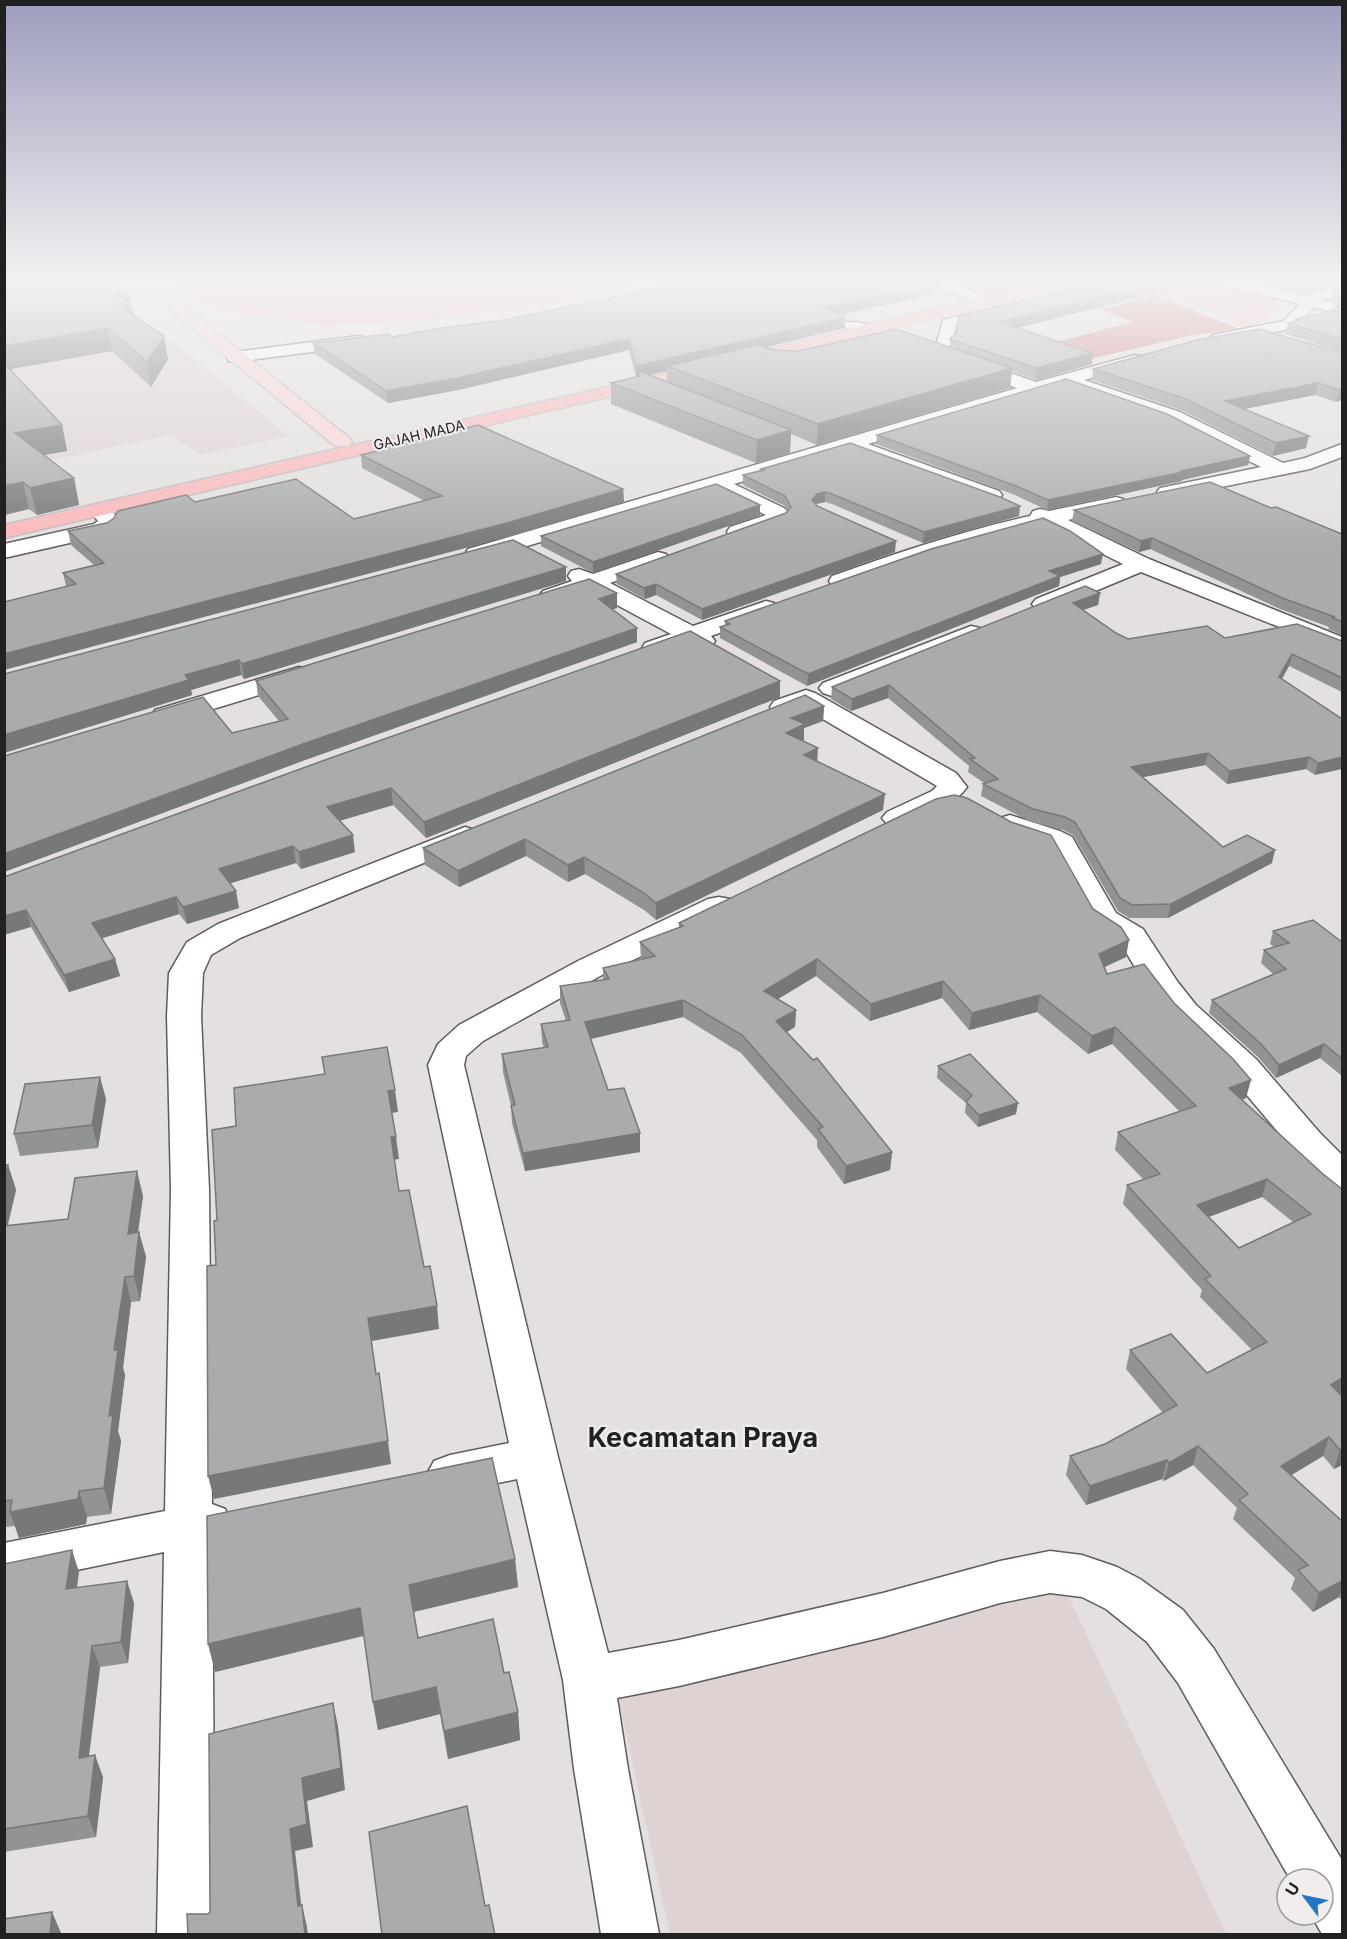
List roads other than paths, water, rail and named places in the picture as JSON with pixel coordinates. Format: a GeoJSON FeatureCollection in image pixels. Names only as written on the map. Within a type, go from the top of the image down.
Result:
{"type":"FeatureCollection","features":[{"type":"Feature","properties":{"kind":"highway","name":"GAJAH MADA"},"geometry":{"type":"LineString","coordinates":[[4,519],[606,383],[684,369]]}},
{"type":"Feature","properties":{"kind":"highway","name":"GAJAH MADA"},"geometry":{"type":"LineString","coordinates":[[4,532],[703,369]]}},
{"type":"Feature","properties":{"kind":"main road"},"geometry":{"type":"LineString","coordinates":[[251,369],[342,442]]}},
{"type":"Feature","properties":{"kind":"street"},"geometry":{"type":"LineString","coordinates":[[983,369],[1035,388]]}},
{"type":"Feature","properties":{"kind":"street"},"geometry":{"type":"LineString","coordinates":[[460,559],[1100,369]]}},
{"type":"Feature","properties":{"kind":"street"},"geometry":{"type":"LineString","coordinates":[[1065,379],[1173,416],[1280,469]]}},
{"type":"Feature","properties":{"kind":"street"},"geometry":{"type":"LineString","coordinates":[[642,384],[675,397]]}},
{"type":"Feature","properties":{"kind":"street"},"geometry":{"type":"LineString","coordinates":[[783,441],[816,454]]}},
{"type":"Feature","properties":{"kind":"street"},"geometry":{"type":"LineString","coordinates":[[850,444],[1012,503],[1141,564],[1342,645]]}},
{"type":"Feature","properties":{"kind":"street"},"geometry":{"type":"LineString","coordinates":[[820,589],[921,552],[986,532],[1310,463],[1341,452]]}},
{"type":"Feature","properties":{"kind":"street"},"geometry":{"type":"LineString","coordinates":[[716,483],[773,510],[778,516],[774,520],[722,537]]}},
{"type":"Feature","properties":{"kind":"street"},"geometry":{"type":"LineString","coordinates":[[4,551],[101,529],[107,525],[109,520],[99,510]]}},
{"type":"Feature","properties":{"kind":"street"},"geometry":{"type":"LineString","coordinates":[[894,540],[921,552]]}},
{"type":"Feature","properties":{"kind":"street"},"geometry":{"type":"LineString","coordinates":[[516,544],[723,652]]}},
{"type":"Feature","properties":{"kind":"street"},"geometry":{"type":"LineString","coordinates":[[525,604],[680,552]]}},
{"type":"Feature","properties":{"kind":"street"},"geometry":{"type":"LineString","coordinates":[[751,720],[1141,564]]}},
{"type":"Feature","properties":{"kind":"street"},"geometry":{"type":"LineString","coordinates":[[628,657],[788,600]]}},
{"type":"Feature","properties":{"kind":"street"},"geometry":{"type":"LineString","coordinates":[[141,723],[323,667]]}},
{"type":"Feature","properties":{"kind":"street"},"geometry":{"type":"LineString","coordinates":[[775,681],[946,779],[954,786],[966,804],[1020,830],[1052,838],[1062,843],[1103,918],[1132,936],[1163,986],[1184,1012],[1243,1068],[1307,1142],[1342,1177]]}},
{"type":"Feature","properties":{"kind":"street"},"geometry":{"type":"LineString","coordinates":[[863,834],[966,804]]}},
{"type":"Feature","properties":{"kind":"street"},"geometry":{"type":"LineString","coordinates":[[186,1935],[190,1189],[184,1016],[186,973],[198,949],[229,931],[500,821]]}},
{"type":"Feature","properties":{"kind":"street"},"geometry":{"type":"LineString","coordinates":[[630,1935],[601,1769],[589,1680],[535,1457],[446,1065],[450,1052],[471,1033],[591,968],[747,892]]}},
{"type":"Feature","properties":{"kind":"street"},"geometry":{"type":"LineString","coordinates":[[407,1483],[535,1457]]}},
{"type":"Feature","properties":{"kind":"street"},"geometry":{"type":"LineString","coordinates":[[4,1564],[245,1515]]}},
{"type":"Feature","properties":{"kind":"street"},"geometry":{"type":"LineString","coordinates":[[589,1680],[679,1663],[883,1615],[1000,1582],[1050,1572],[1082,1576],[1123,1594],[1165,1626],[1196,1666],[1315,1867]]}},
{"type":"Feature","properties":{"kind":"district","name":"Kecamatan Praya"},"geometry":{"type":"Point","coordinates":[703,1438]}}]}
